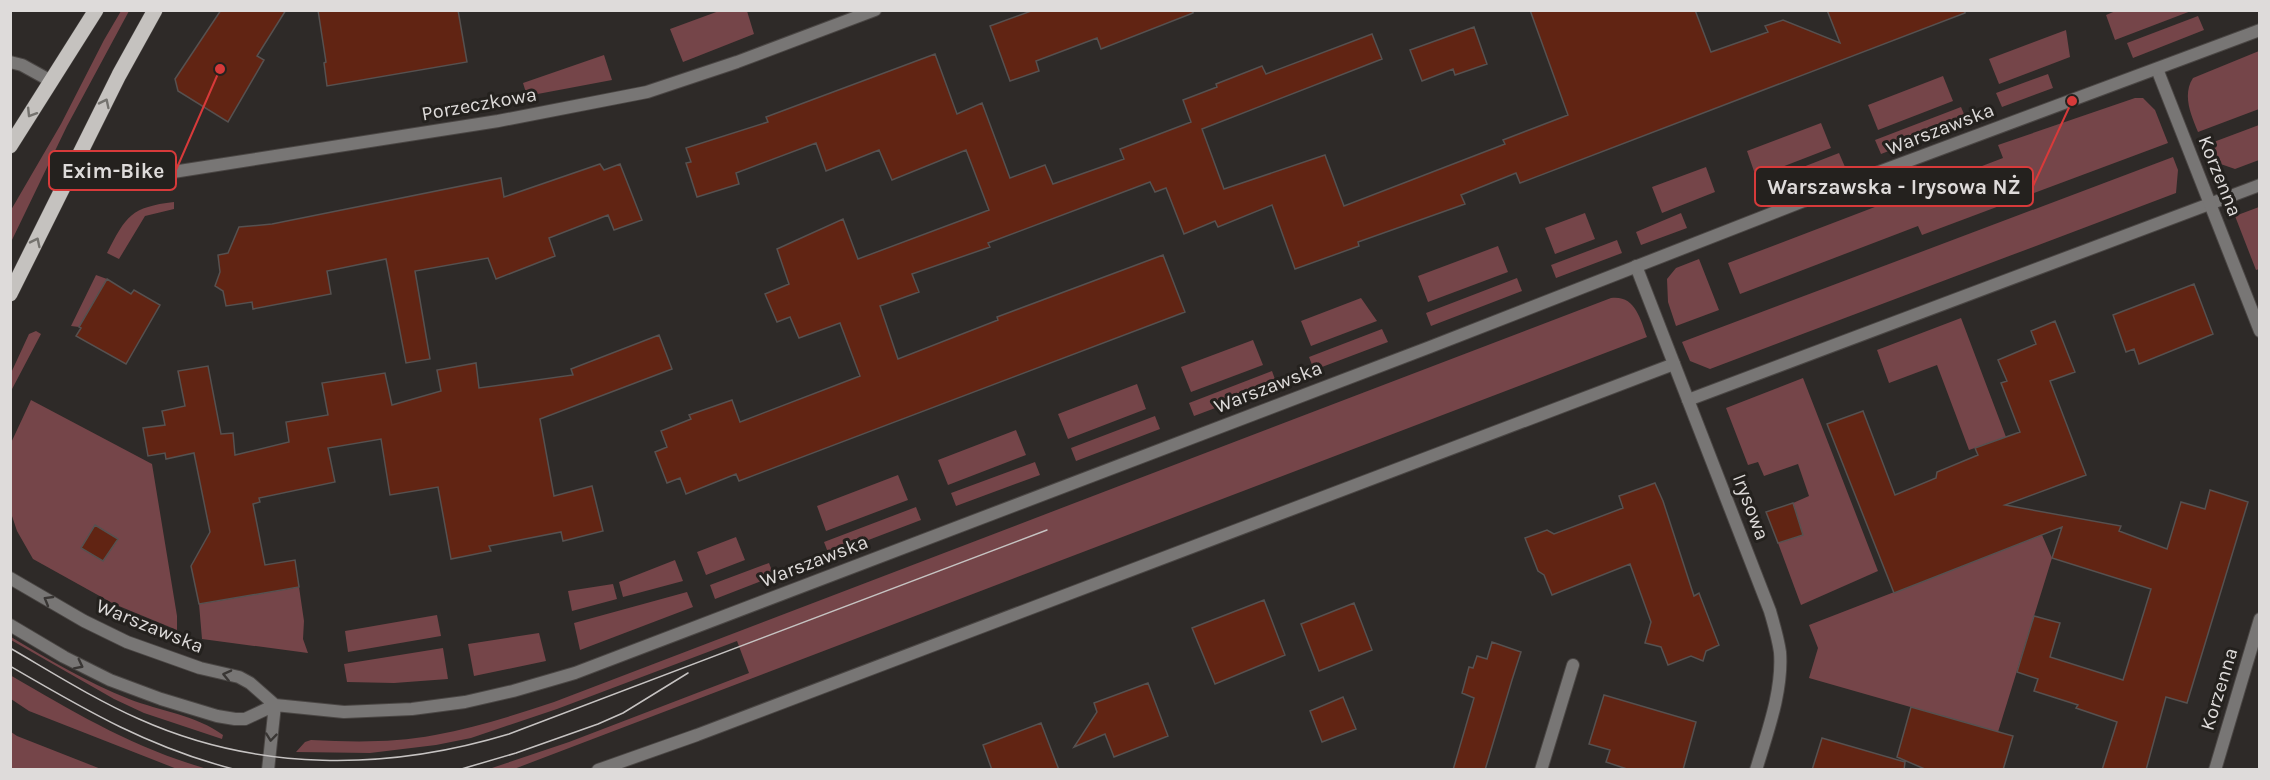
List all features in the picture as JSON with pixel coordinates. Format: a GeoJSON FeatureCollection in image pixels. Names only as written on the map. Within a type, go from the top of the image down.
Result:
{"type":"FeatureCollection","features":[{"type":"Feature","properties":{"kind":"main road"},"geometry":{"type":"LineString","coordinates":[[10,146],[96,10]]}},
{"type":"Feature","properties":{"kind":"main road"},"geometry":{"type":"LineString","coordinates":[[10,294],[119,75],[155,10]]}},
{"type":"Feature","properties":{"kind":"street","name":"Porzeczkowa"},"geometry":{"type":"LineString","coordinates":[[79,156],[119,170],[173,172],[498,121],[599,102],[678,83],[875,10]]}},
{"type":"Feature","properties":{"kind":"street","name":"Warszawska"},"geometry":{"type":"LineString","coordinates":[[10,625],[102,676],[161,699],[217,716],[236,719],[245,718],[275,705],[344,712],[412,709],[465,702],[558,679],[1412,354],[1860,179],[2259,30]]}},
{"type":"Feature","properties":{"kind":"street"},"geometry":{"type":"LineString","coordinates":[[10,62],[22,65],[51,81]]}},
{"type":"Feature","properties":{"kind":"street","name":"Korzenna"},"geometry":{"type":"LineString","coordinates":[[2157,69],[2259,331]]}},
{"type":"Feature","properties":{"kind":"street"},"geometry":{"type":"LineString","coordinates":[[1688,400],[2259,184]]}},
{"type":"Feature","properties":{"kind":"street","name":"Irysowa"},"geometry":{"type":"LineString","coordinates":[[1636,266],[1770,611],[1776,632],[1780,653],[1777,687],[1756,770]]}},
{"type":"Feature","properties":{"kind":"street"},"geometry":{"type":"LineString","coordinates":[[598,770],[697,735],[1674,364]]}},
{"type":"Feature","properties":{"kind":"street","name":"Warszawska"},"geometry":{"type":"LineString","coordinates":[[10,578],[84,621],[127,642],[200,668],[239,677],[250,683],[275,705]]}},
{"type":"Feature","properties":{"kind":"street","name":"Korzenna"},"geometry":{"type":"LineString","coordinates":[[2215,770],[2259,620]]}},
{"type":"Feature","properties":{"kind":"street"},"geometry":{"type":"LineString","coordinates":[[1541,770],[1573,665]]}},
{"type":"Feature","properties":{"kind":"street"},"geometry":{"type":"LineString","coordinates":[[268,770],[275,705]]}},
{"type":"Feature","properties":{"kind":"shaded area"},"geometry":{"type":"Polygon","coordinates":[[[2118,10],[2191,11],[2115,40],[2106,15],[2118,10]]]}},
{"type":"Feature","properties":{"kind":"shaded area"},"geometry":{"type":"Polygon","coordinates":[[[121,11],[129,11],[67,126],[11,242],[11,210],[61,124],[121,11]]]}},
{"type":"Feature","properties":{"kind":"shaded area"},"geometry":{"type":"Polygon","coordinates":[[[719,11],[747,11],[754,34],[683,62],[670,29],[719,11]]]}},
{"type":"Feature","properties":{"kind":"shaded area"},"geometry":{"type":"Polygon","coordinates":[[[2198,16],[2204,30],[2133,58],[2127,43],[2198,16]]]}},
{"type":"Feature","properties":{"kind":"shaded area"},"geometry":{"type":"Polygon","coordinates":[[[2066,30],[2070,57],[1999,84],[1989,59],[2066,30]]]}},
{"type":"Feature","properties":{"kind":"shaded area"},"geometry":{"type":"Polygon","coordinates":[[[2259,51],[2259,109],[2198,132],[2190,112],[2188,98],[2193,78],[2259,51]]]}},
{"type":"Feature","properties":{"kind":"shaded area"},"geometry":{"type":"Polygon","coordinates":[[[604,55],[612,80],[527,96],[523,83],[604,55]]]}},
{"type":"Feature","properties":{"kind":"shaded area"},"geometry":{"type":"Polygon","coordinates":[[[2048,74],[2053,88],[2002,107],[1996,93],[2048,74]]]}},
{"type":"Feature","properties":{"kind":"shaded area"},"geometry":{"type":"Polygon","coordinates":[[[1943,76],[1953,101],[1878,130],[1868,105],[1943,76]]]}},
{"type":"Feature","properties":{"kind":"shaded area"},"geometry":{"type":"Polygon","coordinates":[[[2135,98],[2143,98],[2155,110],[2168,143],[1922,235],[1918,226],[1740,294],[1728,263],[2003,158],[1998,145],[2135,98]]]}},
{"type":"Feature","properties":{"kind":"shaded area"},"geometry":{"type":"Polygon","coordinates":[[[1961,107],[1967,121],[1881,154],[1875,140],[1961,107]]]}},
{"type":"Feature","properties":{"kind":"shaded area"},"geometry":{"type":"Polygon","coordinates":[[[1821,123],[1831,148],[1756,177],[1747,151],[1821,123]]]}},
{"type":"Feature","properties":{"kind":"shaded area"},"geometry":{"type":"Polygon","coordinates":[[[2259,125],[2259,160],[2235,169],[2209,160],[2203,146],[2259,125]]]}},
{"type":"Feature","properties":{"kind":"shaded area"},"geometry":{"type":"Polygon","coordinates":[[[1839,153],[1845,167],[1759,200],[1754,186],[1839,153]]]}},
{"type":"Feature","properties":{"kind":"shaded area"},"geometry":{"type":"Polygon","coordinates":[[[2173,157],[2178,170],[2176,193],[1710,369],[1690,361],[1682,342],[2173,157]]]}},
{"type":"Feature","properties":{"kind":"shaded area"},"geometry":{"type":"Polygon","coordinates":[[[1706,167],[1715,192],[1662,213],[1652,187],[1706,167]]]}},
{"type":"Feature","properties":{"kind":"shaded area"},"geometry":{"type":"Polygon","coordinates":[[[174,202],[174,209],[145,216],[119,259],[107,253],[119,230],[132,216],[148,207],[174,202]]]}},
{"type":"Feature","properties":{"kind":"shaded area"},"geometry":{"type":"Polygon","coordinates":[[[2259,207],[2259,269],[2256,270],[2235,216],[2259,207]]]}},
{"type":"Feature","properties":{"kind":"shaded area"},"geometry":{"type":"Polygon","coordinates":[[[1585,213],[1595,239],[1555,254],[1545,228],[1585,213]]]}},
{"type":"Feature","properties":{"kind":"shaded area"},"geometry":{"type":"Polygon","coordinates":[[[1681,213],[1687,228],[1641,245],[1636,232],[1681,213]]]}},
{"type":"Feature","properties":{"kind":"shaded area"},"geometry":{"type":"Polygon","coordinates":[[[1617,240],[1622,253],[1556,278],[1551,265],[1617,240]]]}},
{"type":"Feature","properties":{"kind":"shaded area"},"geometry":{"type":"Polygon","coordinates":[[[1498,246],[1508,272],[1428,302],[1418,276],[1498,246]]]}},
{"type":"Feature","properties":{"kind":"shaded area"},"geometry":{"type":"Polygon","coordinates":[[[1699,259],[1719,310],[1676,326],[1668,302],[1667,279],[1676,268],[1699,259]]]}},
{"type":"Feature","properties":{"kind":"shaded area"},"geometry":{"type":"Polygon","coordinates":[[[96,275],[107,279],[79,327],[71,326],[96,275]]]}},
{"type":"Feature","properties":{"kind":"shaded area"},"geometry":{"type":"Polygon","coordinates":[[[1517,278],[1522,291],[1431,326],[1426,313],[1517,278]]]}},
{"type":"Feature","properties":{"kind":"shaded area"},"geometry":{"type":"Polygon","coordinates":[[[1361,298],[1377,321],[1311,346],[1301,321],[1361,298]]]}},
{"type":"Feature","properties":{"kind":"shaded area"},"geometry":{"type":"Polygon","coordinates":[[[1611,298],[1626,300],[1631,304],[1639,316],[1647,337],[514,769],[489,769],[569,742],[749,673],[737,641],[557,709],[471,738],[370,753],[296,752],[305,742],[311,740],[388,741],[450,732],[495,721],[554,702],[1611,298]]]}},
{"type":"Feature","properties":{"kind":"shaded area"},"geometry":{"type":"Polygon","coordinates":[[[1961,318],[2006,437],[1969,450],[1937,365],[1889,383],[1877,350],[1961,318]]]}},
{"type":"Feature","properties":{"kind":"shaded area"},"geometry":{"type":"Polygon","coordinates":[[[1382,329],[1388,342],[1314,370],[1309,357],[1382,329]]]}},
{"type":"Feature","properties":{"kind":"shaded area"},"geometry":{"type":"Polygon","coordinates":[[[36,331],[41,334],[11,391],[11,373],[29,334],[36,331]]]}},
{"type":"Feature","properties":{"kind":"shaded area"},"geometry":{"type":"Polygon","coordinates":[[[1253,340],[1263,365],[1191,392],[1181,367],[1253,340]]]}},
{"type":"Feature","properties":{"kind":"shaded area"},"geometry":{"type":"Polygon","coordinates":[[[1272,371],[1277,385],[1194,416],[1189,403],[1272,371]]]}},
{"type":"Feature","properties":{"kind":"shaded area"},"geometry":{"type":"Polygon","coordinates":[[[1803,378],[1878,571],[1801,605],[1778,543],[1803,535],[1793,503],[1809,496],[1798,464],[1764,476],[1758,462],[1748,465],[1726,408],[1803,378]]]}},
{"type":"Feature","properties":{"kind":"shaded area"},"geometry":{"type":"Polygon","coordinates":[[[1137,384],[1146,409],[1068,439],[1058,414],[1137,384]]]}},
{"type":"Feature","properties":{"kind":"shaded area"},"geometry":{"type":"Polygon","coordinates":[[[31,400],[152,464],[177,616],[177,630],[114,604],[33,559],[17,531],[11,513],[10,445],[31,400]],[[95,525],[81,548],[103,561],[118,539],[95,525]]]}},
{"type":"Feature","properties":{"kind":"shaded area"},"geometry":{"type":"Polygon","coordinates":[[[1155,416],[1160,429],[1076,461],[1071,448],[1155,416]]]}},
{"type":"Feature","properties":{"kind":"shaded area"},"geometry":{"type":"Polygon","coordinates":[[[1016,430],[1026,455],[948,485],[938,460],[1016,430]]]}},
{"type":"Feature","properties":{"kind":"shaded area"},"geometry":{"type":"Polygon","coordinates":[[[1035,462],[1040,475],[956,506],[951,493],[1035,462]]]}},
{"type":"Feature","properties":{"kind":"shaded area"},"geometry":{"type":"Polygon","coordinates":[[[898,475],[908,500],[826,531],[817,506],[898,475]]]}},
{"type":"Feature","properties":{"kind":"shaded area"},"geometry":{"type":"Polygon","coordinates":[[[916,507],[921,520],[829,555],[824,542],[916,507]]]}},
{"type":"Feature","properties":{"kind":"shaded area"},"geometry":{"type":"Polygon","coordinates":[[[2042,535],[2052,558],[1998,732],[1809,678],[1818,648],[1809,625],[2042,535]]]}},
{"type":"Feature","properties":{"kind":"shaded area"},"geometry":{"type":"Polygon","coordinates":[[[736,537],[745,560],[706,575],[697,552],[736,537]]]}},
{"type":"Feature","properties":{"kind":"shaded area"},"geometry":{"type":"Polygon","coordinates":[[[675,560],[683,581],[623,597],[619,582],[675,560]]]}},
{"type":"Feature","properties":{"kind":"shaded area"},"geometry":{"type":"Polygon","coordinates":[[[769,563],[774,576],[715,599],[710,585],[769,563]]]}},
{"type":"Feature","properties":{"kind":"shaded area"},"geometry":{"type":"Polygon","coordinates":[[[613,584],[617,599],[572,611],[568,591],[613,584]]]}},
{"type":"Feature","properties":{"kind":"shaded area"},"geometry":{"type":"Polygon","coordinates":[[[299,587],[304,621],[303,639],[308,653],[202,639],[199,604],[299,587]]]}},
{"type":"Feature","properties":{"kind":"shaded area"},"geometry":{"type":"Polygon","coordinates":[[[687,592],[693,607],[580,650],[574,623],[687,592]]]}},
{"type":"Feature","properties":{"kind":"shaded area"},"geometry":{"type":"Polygon","coordinates":[[[437,615],[441,636],[348,652],[345,631],[437,615]]]}},
{"type":"Feature","properties":{"kind":"shaded area"},"geometry":{"type":"Polygon","coordinates":[[[539,633],[546,661],[474,676],[468,644],[539,633]]]}},
{"type":"Feature","properties":{"kind":"shaded area"},"geometry":{"type":"Polygon","coordinates":[[[11,637],[68,670],[113,692],[212,728],[223,735],[222,739],[144,713],[114,699],[11,640],[11,637]]]}},
{"type":"Feature","properties":{"kind":"shaded area"},"geometry":{"type":"Polygon","coordinates":[[[443,648],[448,679],[394,683],[347,682],[344,664],[443,648]]]}},
{"type":"Feature","properties":{"kind":"shaded area"},"geometry":{"type":"Polygon","coordinates":[[[10,675],[129,740],[207,769],[177,769],[29,711],[11,699],[10,675]]]}},
{"type":"Feature","properties":{"kind":"shaded area"},"geometry":{"type":"Polygon","coordinates":[[[11,732],[17,736],[101,769],[11,769],[11,732]]]}},
{"type":"Feature","properties":{"kind":"building"},"geometry":{"type":"Polygon","coordinates":[[[221,10],[286,10],[257,56],[264,60],[228,122],[178,91],[175,79],[221,10]]]}},
{"type":"Feature","properties":{"kind":"building"},"geometry":{"type":"Polygon","coordinates":[[[318,10],[458,10],[467,62],[327,86],[324,63],[326,62],[318,10]]]}},
{"type":"Feature","properties":{"kind":"building"},"geometry":{"type":"Polygon","coordinates":[[[1034,10],[1193,10],[1193,13],[1101,49],[1097,38],[1036,61],[1039,71],[1010,81],[990,26],[1034,10]]]}},
{"type":"Feature","properties":{"kind":"building"},"geometry":{"type":"Polygon","coordinates":[[[1530,10],[1695,10],[1711,52],[1768,32],[1765,26],[1783,20],[1840,43],[1827,10],[1965,10],[1965,13],[1520,183],[1516,173],[1461,195],[1465,204],[1358,242],[1359,246],[1295,269],[1272,205],[1218,227],[1215,221],[1184,234],[1166,188],[1155,192],[1150,182],[988,243],[990,247],[912,274],[919,292],[880,306],[898,359],[998,320],[997,317],[1163,255],[1185,312],[739,481],[736,474],[686,494],[680,478],[667,483],[655,452],[667,447],[661,431],[691,419],[689,415],[732,400],[740,422],[860,376],[840,323],[799,338],[790,317],[777,322],[765,294],[789,284],[777,249],[843,219],[858,259],[989,210],[966,150],[892,180],[879,150],[826,171],[816,143],[736,173],[739,184],[697,197],[686,163],[691,162],[686,148],[768,122],[766,117],[935,54],[957,114],[982,103],[1010,178],[1045,165],[1053,184],[1124,159],[1120,149],[1191,122],[1183,100],[1217,87],[1216,84],[1262,66],[1266,74],[1372,34],[1382,59],[1202,129],[1224,189],[1325,155],[1344,206],[1505,144],[1503,140],[1568,115],[1530,10]]]}},
{"type":"Feature","properties":{"kind":"building"},"geometry":{"type":"Polygon","coordinates":[[[1474,27],[1487,64],[1455,75],[1453,69],[1422,81],[1410,50],[1474,27]]]}},
{"type":"Feature","properties":{"kind":"building"},"geometry":{"type":"Polygon","coordinates":[[[600,164],[604,170],[620,164],[642,220],[614,230],[608,215],[549,238],[555,256],[496,279],[488,258],[415,271],[430,359],[406,363],[386,259],[327,271],[331,294],[253,309],[252,302],[226,306],[223,291],[215,286],[220,272],[218,255],[228,253],[239,227],[272,224],[501,178],[504,197],[600,164]]]}},
{"type":"Feature","properties":{"kind":"building"},"geometry":{"type":"Polygon","coordinates":[[[107,279],[131,294],[134,290],[160,305],[126,364],[76,336],[107,279]]]}},
{"type":"Feature","properties":{"kind":"building"},"geometry":{"type":"Polygon","coordinates":[[[2194,284],[2213,334],[2139,364],[2134,349],[2126,352],[2113,315],[2194,284]]]}},
{"type":"Feature","properties":{"kind":"building"},"geometry":{"type":"Polygon","coordinates":[[[2055,321],[2075,372],[2050,381],[2086,475],[2005,505],[2121,526],[2119,531],[2167,549],[2181,502],[2205,509],[2210,490],[2248,502],[2187,703],[2166,697],[2146,770],[2102,770],[2117,722],[2076,708],[2078,705],[2034,691],[2038,679],[2017,672],[2034,616],[2060,623],[2050,657],[2123,680],[2151,589],[2052,558],[2062,527],[1894,593],[1827,424],[1863,411],[1895,495],[1936,478],[1937,472],[1978,455],[1975,448],[2020,432],[2001,383],[2007,381],[1998,360],[2036,344],[2031,331],[2055,321]]]}},
{"type":"Feature","properties":{"kind":"building"},"geometry":{"type":"Polygon","coordinates":[[[659,335],[672,369],[540,419],[554,496],[592,486],[603,531],[563,541],[561,532],[489,546],[491,551],[451,559],[438,487],[390,495],[381,439],[328,448],[335,482],[259,498],[260,502],[253,504],[265,565],[295,560],[299,587],[199,604],[191,566],[210,532],[194,453],[166,459],[165,453],[148,456],[143,428],[165,425],[162,411],[185,406],[178,371],[208,366],[221,434],[233,433],[235,455],[289,442],[286,422],[328,415],[322,383],[385,373],[392,405],[441,391],[437,370],[476,363],[479,388],[573,375],[571,369],[659,335]]]}},
{"type":"Feature","properties":{"kind":"building"},"geometry":{"type":"Polygon","coordinates":[[[1655,483],[1694,596],[1699,593],[1719,645],[1706,651],[1703,661],[1691,656],[1668,665],[1661,647],[1645,643],[1651,622],[1630,564],[1552,595],[1544,575],[1538,571],[1525,538],[1547,530],[1554,534],[1623,508],[1619,496],[1655,483]]]}},
{"type":"Feature","properties":{"kind":"building"},"geometry":{"type":"Polygon","coordinates":[[[1793,503],[1803,535],[1778,543],[1766,512],[1793,503]]]}},
{"type":"Feature","properties":{"kind":"building"},"geometry":{"type":"Polygon","coordinates":[[[95,525],[118,539],[103,561],[81,548],[95,525]]]}},
{"type":"Feature","properties":{"kind":"building"},"geometry":{"type":"Polygon","coordinates":[[[1264,600],[1285,655],[1215,684],[1192,628],[1264,600]]]}},
{"type":"Feature","properties":{"kind":"building"},"geometry":{"type":"Polygon","coordinates":[[[1354,603],[1372,650],[1319,671],[1301,624],[1354,603]]]}},
{"type":"Feature","properties":{"kind":"building"},"geometry":{"type":"Polygon","coordinates":[[[1492,642],[1521,652],[1485,770],[1453,770],[1474,698],[1462,693],[1469,667],[1473,668],[1477,656],[1487,659],[1492,642]]]}},
{"type":"Feature","properties":{"kind":"building"},"geometry":{"type":"Polygon","coordinates":[[[1148,683],[1168,736],[1114,757],[1105,734],[1074,747],[1097,712],[1094,703],[1148,683]]]}},
{"type":"Feature","properties":{"kind":"building"},"geometry":{"type":"Polygon","coordinates":[[[1604,695],[1696,722],[1683,770],[1630,770],[1606,762],[1610,750],[1589,744],[1604,695]]]}},
{"type":"Feature","properties":{"kind":"building"},"geometry":{"type":"Polygon","coordinates":[[[1343,697],[1356,729],[1322,742],[1310,711],[1343,697]]]}},
{"type":"Feature","properties":{"kind":"building"},"geometry":{"type":"Polygon","coordinates":[[[1911,707],[2013,736],[2003,770],[1927,770],[1897,757],[1911,707]]]}},
{"type":"Feature","properties":{"kind":"building"},"geometry":{"type":"Polygon","coordinates":[[[1041,723],[1059,770],[992,770],[983,745],[1041,723]]]}},
{"type":"Feature","properties":{"kind":"building"},"geometry":{"type":"Polygon","coordinates":[[[1822,738],[1905,762],[1904,770],[1812,770],[1822,738]]]}},
{"type":"Feature","properties":{"kind":"tram line"},"geometry":{"type":"LineString","coordinates":[[10,648],[139,719],[184,736],[229,749],[276,757],[322,760],[416,755],[509,734],[1047,530]]}},
{"type":"Feature","properties":{"kind":"tram line"},"geometry":{"type":"LineString","coordinates":[[10,666],[120,727],[176,751],[237,770]]}},
{"type":"Feature","properties":{"kind":"tram line"},"geometry":{"type":"LineString","coordinates":[[458,770],[516,753],[598,724],[623,713],[688,673]]}},
{"type":"Feature","properties":{"kind":"place","name":"Exim-Bike"},"geometry":{"type":"Point","coordinates":[220,69]}},
{"type":"Feature","properties":{"kind":"place","name":"Warszawska - Irysowa NŻ"},"geometry":{"type":"Point","coordinates":[2072,101]}}]}
